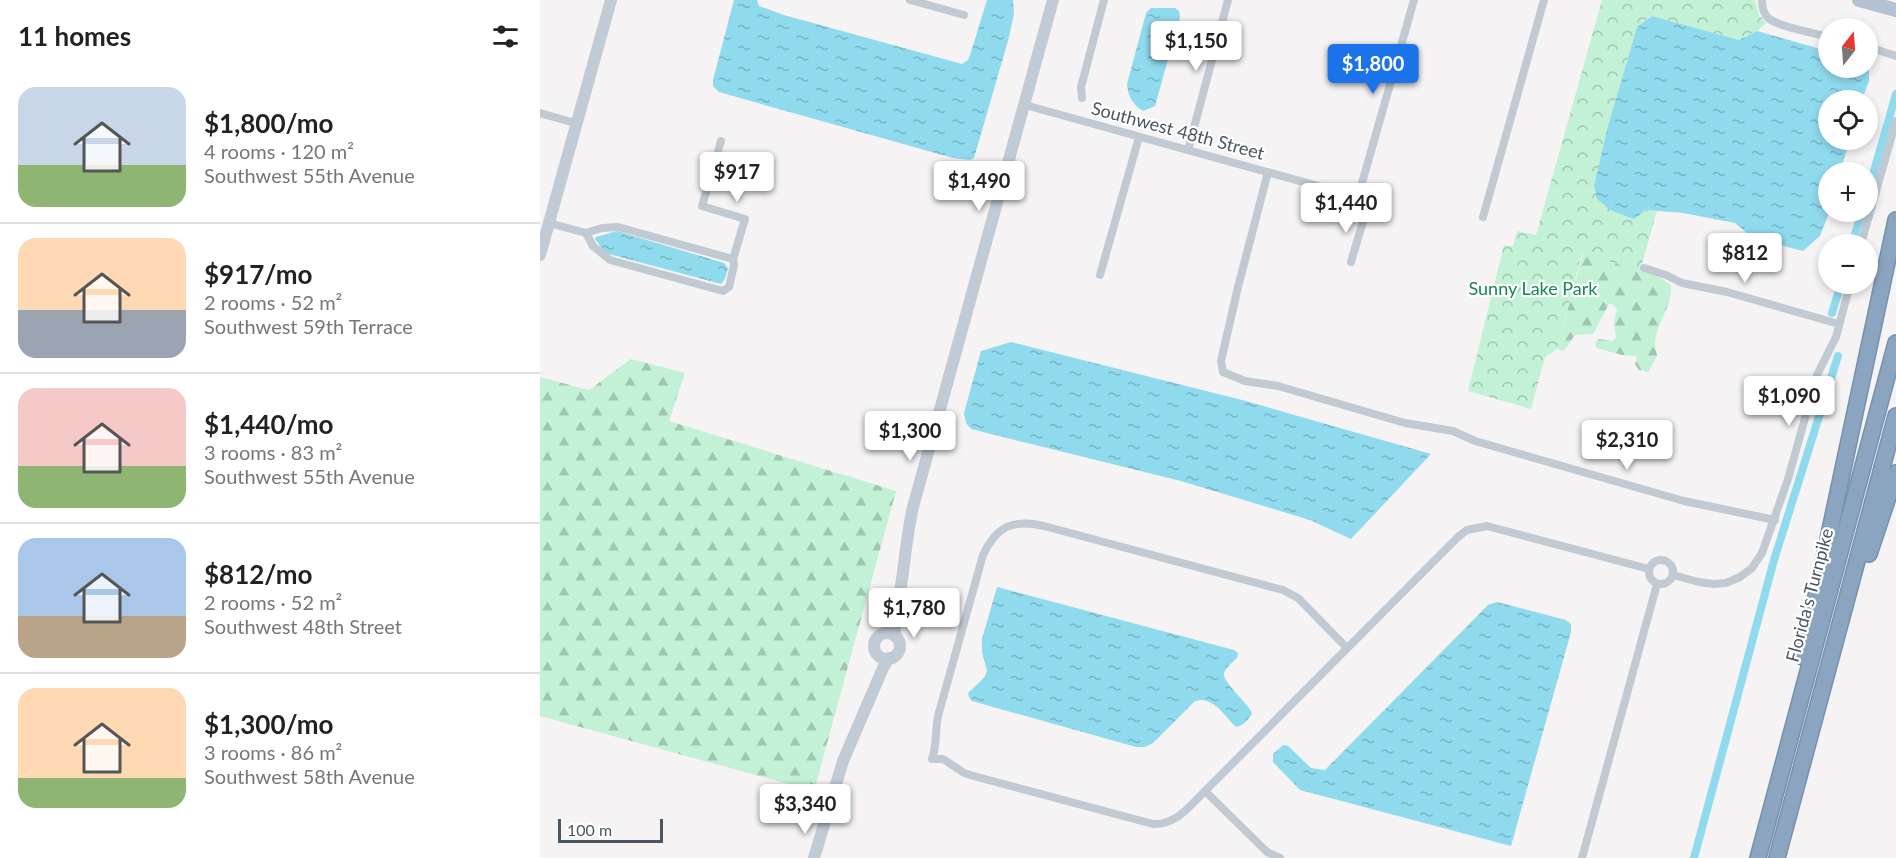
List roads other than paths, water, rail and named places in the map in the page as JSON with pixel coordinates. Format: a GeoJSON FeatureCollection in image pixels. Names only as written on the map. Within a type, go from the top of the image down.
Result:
{"type":"FeatureCollection","features":[{"type":"Feature","properties":{"kind":"highway"},"geometry":{"type":"LineString","coordinates":[[1795,724],[1800,671],[1896,220]]}},
{"type":"Feature","properties":{"kind":"highway","name":"Florida's Turnpike"},"geometry":{"type":"LineString","coordinates":[[1758,858],[1896,343]]}},
{"type":"Feature","properties":{"kind":"highway"},"geometry":{"type":"LineString","coordinates":[[1777,858],[1896,416]]}},
{"type":"Feature","properties":{"kind":"highway"},"geometry":{"type":"LineString","coordinates":[[1841,621],[1865,566],[1896,473]]}},
{"type":"Feature","properties":{"kind":"main road"},"geometry":{"type":"LineString","coordinates":[[1859,0],[1896,10]]}},
{"type":"Feature","properties":{"kind":"street"},"geometry":{"type":"LineString","coordinates":[[540,255],[611,0]]}},
{"type":"Feature","properties":{"kind":"street"},"geometry":{"type":"LineString","coordinates":[[910,0],[934,3],[964,15]]}},
{"type":"Feature","properties":{"kind":"street"},"geometry":{"type":"LineString","coordinates":[[897,606],[874,645],[880,657],[896,656],[899,650],[895,631],[897,606],[913,507],[1053,0]]}},
{"type":"Feature","properties":{"kind":"street"},"geometry":{"type":"LineString","coordinates":[[1082,98],[1081,87],[1104,0]]}},
{"type":"Feature","properties":{"kind":"street"},"geometry":{"type":"LineString","coordinates":[[1188,150],[1228,0]]}},
{"type":"Feature","properties":{"kind":"street"},"geometry":{"type":"LineString","coordinates":[[1351,262],[1367,208],[1365,199],[1358,197],[1414,0]]}},
{"type":"Feature","properties":{"kind":"street"},"geometry":{"type":"LineString","coordinates":[[1483,217],[1544,0]]}},
{"type":"Feature","properties":{"kind":"street"},"geometry":{"type":"LineString","coordinates":[[1762,0],[1762,8],[1767,17],[1778,23],[1818,34]]}},
{"type":"Feature","properties":{"kind":"street"},"geometry":{"type":"LineString","coordinates":[[1878,50],[1896,56]]}},
{"type":"Feature","properties":{"kind":"street","name":"Southwest 48th Street"},"geometry":{"type":"LineString","coordinates":[[1025,105],[1358,197]]}},
{"type":"Feature","properties":{"kind":"street"},"geometry":{"type":"LineString","coordinates":[[540,113],[575,123]]}},
{"type":"Feature","properties":{"kind":"street"},"geometry":{"type":"LineString","coordinates":[[1864,234],[1896,122]]}},
{"type":"Feature","properties":{"kind":"street"},"geometry":{"type":"LineString","coordinates":[[1100,275],[1139,137]]}},
{"type":"Feature","properties":{"kind":"street"},"geometry":{"type":"LineString","coordinates":[[585,233],[593,246],[610,260],[723,291],[729,287],[734,265],[733,259],[745,219],[702,206],[722,141]]}},
{"type":"Feature","properties":{"kind":"street"},"geometry":{"type":"LineString","coordinates":[[1269,172],[1238,287],[1221,361],[1223,372],[1245,381],[1278,386],[1405,423],[1454,431],[1475,441],[1684,501],[1774,520]]}},
{"type":"Feature","properties":{"kind":"street"},"geometry":{"type":"LineString","coordinates":[[549,223],[585,233],[602,228],[618,227],[733,259]]}},
{"type":"Feature","properties":{"kind":"street"},"geometry":{"type":"LineString","coordinates":[[1644,268],[1682,283],[1727,292],[1839,324]]}},
{"type":"Feature","properties":{"kind":"street"},"geometry":{"type":"LineString","coordinates":[[1673,575],[1714,584],[1726,583],[1740,577],[1762,554],[1788,479],[1817,375],[1836,337],[1847,294]]}},
{"type":"Feature","properties":{"kind":"street"},"geometry":{"type":"LineString","coordinates":[[1347,648],[1298,598],[1283,590],[1033,524],[1012,524],[996,534],[983,555],[938,716],[936,747],[932,759],[943,759],[964,773],[977,777],[1153,824],[1161,824],[1178,816],[1205,791],[1467,530],[1487,526],[1648,569]]}},
{"type":"Feature","properties":{"kind":"street"},"geometry":{"type":"LineString","coordinates":[[1664,560],[1671,566],[1673,575],[1667,583],[1657,584],[1649,576],[1648,569],[1654,561],[1664,560]]}},
{"type":"Feature","properties":{"kind":"street"},"geometry":{"type":"LineString","coordinates":[[1582,858],[1657,584]]}},
{"type":"Feature","properties":{"kind":"street"},"geometry":{"type":"LineString","coordinates":[[881,635],[886,633],[896,637]]}},
{"type":"Feature","properties":{"kind":"street"},"geometry":{"type":"LineString","coordinates":[[874,686],[877,653]]}},
{"type":"Feature","properties":{"kind":"street"},"geometry":{"type":"LineString","coordinates":[[814,858],[843,761],[874,686],[890,658]]}},
{"type":"Feature","properties":{"kind":"street"},"geometry":{"type":"LineString","coordinates":[[1205,791],[1267,852],[1280,858]]}},
{"type":"Feature","properties":{"kind":"water"},"geometry":{"type":"Polygon","coordinates":[[[734,0],[757,0],[759,6],[784,15],[962,64],[968,60],[987,0],[1013,0],[1014,14],[1008,41],[974,158],[970,160],[953,158],[719,92],[713,86],[713,80],[734,0]]]}},
{"type":"Feature","properties":{"kind":"water"},"geometry":{"type":"Polygon","coordinates":[[[1151,8],[1175,8],[1179,11],[1180,17],[1155,106],[1143,111],[1131,99],[1127,84],[1146,13],[1151,8]]]}},
{"type":"Feature","properties":{"kind":"water"},"geometry":{"type":"Polygon","coordinates":[[[1652,16],[1739,40],[1757,31],[1818,48],[1818,78],[1869,78],[1866,90],[1818,90],[1818,150],[1847,150],[1843,162],[1818,162],[1818,222],[1825,222],[1818,238],[1803,251],[1753,238],[1735,223],[1683,213],[1646,210],[1634,219],[1610,210],[1597,199],[1594,186],[1608,126],[1637,27],[1652,16]]]}},
{"type":"Feature","properties":{"kind":"water"},"geometry":{"type":"Polygon","coordinates":[[[617,231],[724,263],[728,268],[725,279],[721,284],[609,254],[595,239],[617,231]]]}},
{"type":"Feature","properties":{"kind":"water"},"geometry":{"type":"Polygon","coordinates":[[[1011,342],[1246,401],[1431,454],[1351,539],[1310,520],[1181,481],[971,429],[966,423],[964,413],[981,351],[1011,342]]]}},
{"type":"Feature","properties":{"kind":"water"},"geometry":{"type":"Polygon","coordinates":[[[997,587],[1234,650],[1238,653],[1237,658],[1226,669],[1224,677],[1252,713],[1248,720],[1236,727],[1212,703],[1195,701],[1153,743],[1145,747],[1136,747],[972,701],[968,693],[984,678],[987,671],[982,652],[982,639],[997,587]]]}},
{"type":"Feature","properties":{"kind":"water"},"geometry":{"type":"Polygon","coordinates":[[[1497,602],[1566,620],[1571,624],[1571,632],[1511,846],[1300,790],[1273,762],[1273,754],[1283,745],[1288,746],[1311,768],[1325,770],[1488,605],[1497,602]]]}},
{"type":"Feature","properties":{"kind":"waterway"},"geometry":{"type":"LineString","coordinates":[[1877,162],[1896,94]]}},
{"type":"Feature","properties":{"kind":"waterway"},"geometry":{"type":"LineString","coordinates":[[1855,234],[1859,222]]}},
{"type":"Feature","properties":{"kind":"waterway"},"geometry":{"type":"LineString","coordinates":[[1832,313],[1838,294]]}},
{"type":"Feature","properties":{"kind":"waterway"},"geometry":{"type":"LineString","coordinates":[[1694,858],[1774,560],[1838,356]]}},
{"type":"Feature","properties":{"kind":"park label","name":"Sunny Lake Park"},"geometry":{"type":"Point","coordinates":[1533,288]}}]}
